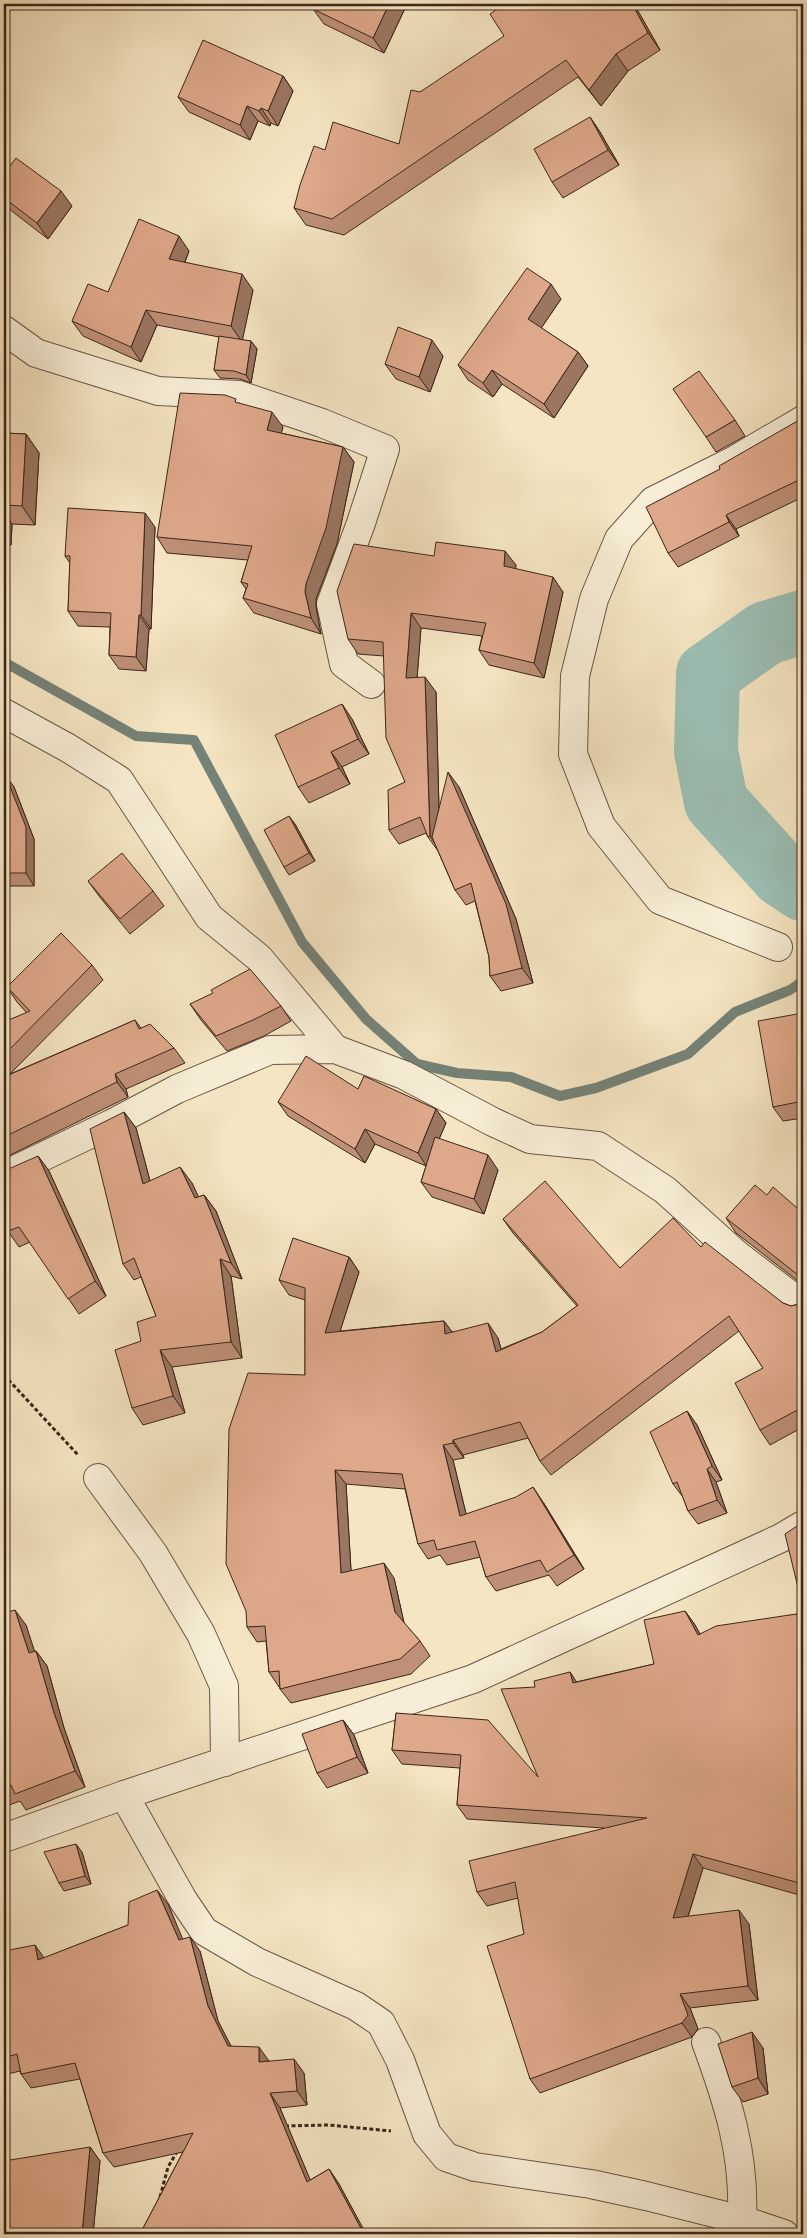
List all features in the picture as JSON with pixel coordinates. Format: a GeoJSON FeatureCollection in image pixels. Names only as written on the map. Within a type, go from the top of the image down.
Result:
{"type":"FeatureCollection","features":[{"type":"Feature","properties":{"kind":"street"},"geometry":{"type":"LineString","coordinates":[[4,330],[36,353],[158,391],[240,395],[322,423],[385,449],[361,523],[331,604],[344,664],[371,684]]}},
{"type":"Feature","properties":{"kind":"street"},"geometry":{"type":"LineString","coordinates":[[778,948],[660,900],[601,826],[573,754],[574,676],[594,599],[619,538],[653,501],[733,461],[803,420]]}},
{"type":"Feature","properties":{"kind":"street"},"geometry":{"type":"LineString","coordinates":[[4,713],[68,748],[119,780],[209,917],[258,958],[335,1049]]}},
{"type":"Feature","properties":{"kind":"street"},"geometry":{"type":"LineString","coordinates":[[4,1175],[111,1124],[177,1089],[270,1050],[335,1049],[404,1075],[493,1122],[530,1139],[598,1146],[665,1190],[736,1254],[803,1306]]}},
{"type":"Feature","properties":{"kind":"street"},"geometry":{"type":"LineString","coordinates":[[98,1478],[153,1553],[201,1634],[224,1686],[225,1762]]}},
{"type":"Feature","properties":{"kind":"street"},"geometry":{"type":"LineString","coordinates":[[4,1838],[473,1679],[781,1538],[803,1525]]}},
{"type":"Feature","properties":{"kind":"street"},"geometry":{"type":"LineString","coordinates":[[124,1796],[183,1900],[204,1931],[257,1962],[356,2006],[381,2022],[400,2060],[427,2134],[446,2157],[475,2167],[591,2184],[742,2220],[784,2234]]}},
{"type":"Feature","properties":{"kind":"street"},"geometry":{"type":"LineString","coordinates":[[706,2042],[723,2088],[735,2130],[743,2192],[742,2220]]}},
{"type":"Feature","properties":{"kind":"path"},"geometry":{"type":"LineString","coordinates":[[4,1375],[42,1414],[98,1478]]}},
{"type":"Feature","properties":{"kind":"path"},"geometry":{"type":"LineString","coordinates":[[281,2126],[328,2124],[427,2134]]}},
{"type":"Feature","properties":{"kind":"path"},"geometry":{"type":"LineString","coordinates":[[159,2200],[168,2167],[179,2148]]}},
{"type":"Feature","properties":{"kind":"building"},"geometry":{"type":"Polygon","coordinates":[[[315,4],[389,4],[373,38],[313,9],[315,4]]]}},
{"type":"Feature","properties":{"kind":"building"},"geometry":{"type":"Polygon","coordinates":[[[505,4],[632,4],[648,33],[616,54],[589,90],[566,60],[332,219],[294,208],[314,146],[325,150],[333,122],[399,144],[411,90],[420,92],[504,36],[490,14],[505,4]]]}},
{"type":"Feature","properties":{"kind":"building"},"geometry":{"type":"Polygon","coordinates":[[[203,40],[283,76],[268,111],[261,108],[259,111],[247,106],[240,125],[178,97],[203,40]]]}},
{"type":"Feature","properties":{"kind":"building"},"geometry":{"type":"Polygon","coordinates":[[[590,117],[608,150],[552,182],[534,149],[590,117]]]}},
{"type":"Feature","properties":{"kind":"building"},"geometry":{"type":"Polygon","coordinates":[[[16,158],[61,191],[37,223],[4,198],[4,174],[16,158]]]}},
{"type":"Feature","properties":{"kind":"building"},"geometry":{"type":"Polygon","coordinates":[[[139,219],[179,236],[169,259],[242,274],[231,326],[146,310],[131,347],[72,321],[88,284],[108,292],[139,219]]]}},
{"type":"Feature","properties":{"kind":"building"},"geometry":{"type":"Polygon","coordinates":[[[527,268],[551,284],[528,319],[578,352],[544,404],[492,370],[483,383],[458,365],[527,268]]]}},
{"type":"Feature","properties":{"kind":"building"},"geometry":{"type":"Polygon","coordinates":[[[398,327],[432,340],[419,377],[385,364],[398,327]]]}},
{"type":"Feature","properties":{"kind":"building"},"geometry":{"type":"Polygon","coordinates":[[[219,336],[251,341],[246,375],[234,371],[214,370],[219,336]]]}},
{"type":"Feature","properties":{"kind":"building"},"geometry":{"type":"Polygon","coordinates":[[[699,371],[735,420],[706,437],[673,389],[699,371]]]}},
{"type":"Feature","properties":{"kind":"building"},"geometry":{"type":"Polygon","coordinates":[[[180,393],[225,395],[236,399],[235,402],[272,412],[267,430],[343,447],[326,528],[306,584],[305,592],[311,618],[243,598],[248,584],[241,582],[252,546],[157,537],[180,393]]]}},
{"type":"Feature","properties":{"kind":"building"},"geometry":{"type":"Polygon","coordinates":[[[803,416],[803,478],[726,515],[729,522],[668,553],[646,507],[720,469],[719,466],[801,419],[803,416]]]}},
{"type":"Feature","properties":{"kind":"building"},"geometry":{"type":"Polygon","coordinates":[[[4,433],[26,434],[22,506],[4,505],[4,433]]]}},
{"type":"Feature","properties":{"kind":"building"},"geometry":{"type":"Polygon","coordinates":[[[68,508],[145,513],[141,615],[139,615],[136,657],[109,655],[111,613],[68,611],[70,556],[65,556],[68,508]]]}},
{"type":"Feature","properties":{"kind":"building"},"geometry":{"type":"Polygon","coordinates":[[[436,542],[505,551],[504,566],[553,577],[534,663],[479,650],[486,623],[411,613],[406,678],[425,677],[430,836],[428,837],[420,817],[389,830],[388,790],[405,782],[386,738],[383,642],[348,639],[337,591],[354,544],[434,556],[436,542]]]}},
{"type":"Feature","properties":{"kind":"building"},"geometry":{"type":"Polygon","coordinates":[[[342,704],[358,739],[331,752],[339,768],[298,787],[275,735],[342,704]]]}},
{"type":"Feature","properties":{"kind":"building"},"geometry":{"type":"Polygon","coordinates":[[[448,772],[506,904],[522,968],[490,976],[489,957],[471,883],[455,890],[432,837],[448,772]]]}},
{"type":"Feature","properties":{"kind":"building"},"geometry":{"type":"Polygon","coordinates":[[[5,774],[26,827],[26,873],[4,873],[5,774]]]}},
{"type":"Feature","properties":{"kind":"building"},"geometry":{"type":"Polygon","coordinates":[[[289,816],[309,853],[284,867],[264,830],[289,816]]]}},
{"type":"Feature","properties":{"kind":"building"},"geometry":{"type":"Polygon","coordinates":[[[122,853],[153,891],[120,919],[88,881],[122,853]]]}},
{"type":"Feature","properties":{"kind":"building"},"geometry":{"type":"Polygon","coordinates":[[[61,933],[92,965],[4,1055],[4,1022],[30,1011],[7,987],[61,933]]]}},
{"type":"Feature","properties":{"kind":"building"},"geometry":{"type":"Polygon","coordinates":[[[250,969],[281,1006],[216,1036],[190,1004],[213,993],[211,990],[250,969]]]}},
{"type":"Feature","properties":{"kind":"building"},"geometry":{"type":"Polygon","coordinates":[[[803,1013],[803,1101],[773,1107],[758,1021],[803,1013]]]}},
{"type":"Feature","properties":{"kind":"building"},"geometry":{"type":"Polygon","coordinates":[[[135,1020],[139,1029],[150,1024],[174,1048],[115,1074],[117,1082],[4,1137],[4,1077],[135,1020]]]}},
{"type":"Feature","properties":{"kind":"building"},"geometry":{"type":"Polygon","coordinates":[[[306,1056],[358,1089],[364,1076],[436,1109],[418,1153],[365,1129],[355,1149],[278,1102],[306,1056]]]}},
{"type":"Feature","properties":{"kind":"building"},"geometry":{"type":"Polygon","coordinates":[[[124,1112],[143,1184],[180,1167],[195,1198],[204,1195],[231,1263],[220,1259],[231,1342],[160,1350],[173,1396],[132,1408],[115,1350],[141,1341],[137,1322],[156,1316],[134,1258],[123,1264],[90,1129],[124,1112]]]}},
{"type":"Feature","properties":{"kind":"building"},"geometry":{"type":"Polygon","coordinates":[[[435,1137],[488,1155],[474,1199],[421,1182],[435,1137]]]}},
{"type":"Feature","properties":{"kind":"building"},"geometry":{"type":"Polygon","coordinates":[[[38,1156],[95,1281],[68,1299],[19,1227],[8,1231],[4,1221],[4,1171],[38,1156]]]}},
{"type":"Feature","properties":{"kind":"building"},"geometry":{"type":"Polygon","coordinates":[[[545,1181],[620,1268],[673,1218],[701,1247],[705,1242],[783,1303],[791,1306],[803,1301],[803,1407],[760,1430],[735,1383],[763,1368],[729,1316],[540,1461],[520,1422],[453,1440],[453,1443],[443,1445],[460,1516],[516,1497],[533,1487],[574,1555],[547,1572],[540,1560],[486,1577],[475,1541],[437,1550],[434,1540],[418,1544],[402,1474],[335,1470],[341,1573],[384,1563],[395,1612],[420,1641],[400,1659],[280,1689],[279,1671],[269,1672],[265,1626],[247,1627],[246,1611],[226,1564],[229,1429],[248,1373],[305,1375],[305,1288],[279,1280],[293,1238],[349,1257],[325,1333],[444,1321],[445,1334],[488,1323],[496,1352],[542,1332],[578,1305],[503,1219],[545,1181]]]}},
{"type":"Feature","properties":{"kind":"building"},"geometry":{"type":"Polygon","coordinates":[[[755,1185],[767,1195],[773,1187],[803,1213],[803,1279],[726,1218],[755,1185]]]}},
{"type":"Feature","properties":{"kind":"building"},"geometry":{"type":"Polygon","coordinates":[[[687,1411],[712,1466],[707,1469],[717,1500],[688,1511],[677,1482],[673,1484],[650,1432],[687,1411]]]}},
{"type":"Feature","properties":{"kind":"building"},"geometry":{"type":"Polygon","coordinates":[[[803,1522],[803,1608],[785,1534],[803,1522]]]}},
{"type":"Feature","properties":{"kind":"building"},"geometry":{"type":"Polygon","coordinates":[[[15,1610],[29,1653],[36,1651],[54,1713],[75,1771],[15,1794],[11,1785],[4,1787],[4,1613],[15,1610]]]}},
{"type":"Feature","properties":{"kind":"building"},"geometry":{"type":"Polygon","coordinates":[[[685,1611],[698,1635],[716,1626],[803,1613],[803,1884],[693,1854],[673,1918],[739,1910],[748,1986],[680,1994],[688,2015],[682,2023],[530,2079],[487,1946],[524,1934],[515,1882],[477,1892],[469,1861],[647,1818],[457,1805],[461,1755],[392,1750],[396,1713],[488,1720],[538,1777],[501,1689],[535,1687],[534,1681],[570,1672],[573,1683],[654,1664],[644,1620],[685,1611]]]}},
{"type":"Feature","properties":{"kind":"building"},"geometry":{"type":"Polygon","coordinates":[[[343,1720],[357,1757],[317,1773],[302,1734],[343,1720]]]}},
{"type":"Feature","properties":{"kind":"building"},"geometry":{"type":"Polygon","coordinates":[[[76,1844],[85,1876],[59,1883],[44,1852],[76,1844]]]}},
{"type":"Feature","properties":{"kind":"building"},"geometry":{"type":"Polygon","coordinates":[[[157,1890],[179,1940],[190,1937],[208,2006],[228,2046],[259,2047],[259,2062],[294,2059],[297,2091],[270,2093],[307,2182],[329,2169],[364,2234],[140,2234],[193,2133],[103,2153],[75,2063],[21,2074],[17,2054],[4,2058],[4,1951],[35,1945],[38,1960],[128,1925],[129,1902],[157,1890]]]}},
{"type":"Feature","properties":{"kind":"building"},"geometry":{"type":"Polygon","coordinates":[[[752,2032],[758,2078],[732,2087],[718,2044],[752,2032]]]}},
{"type":"Feature","properties":{"kind":"building"},"geometry":{"type":"Polygon","coordinates":[[[90,2147],[82,2234],[22,2229],[23,2234],[4,2234],[4,2161],[90,2147]]]}},
{"type":"Feature","properties":{"kind":"waterway"},"geometry":{"type":"LineString","coordinates":[[803,622],[766,633],[708,674],[706,751],[716,802],[782,875],[803,889]]}},
{"type":"Feature","properties":{"kind":"waterway"},"geometry":{"type":"LineString","coordinates":[[4,662],[136,736],[194,740],[302,942],[366,1019],[417,1064],[457,1073],[511,1077],[560,1096],[596,1088],[688,1054],[735,1012],[790,990],[803,981]]}}]}
